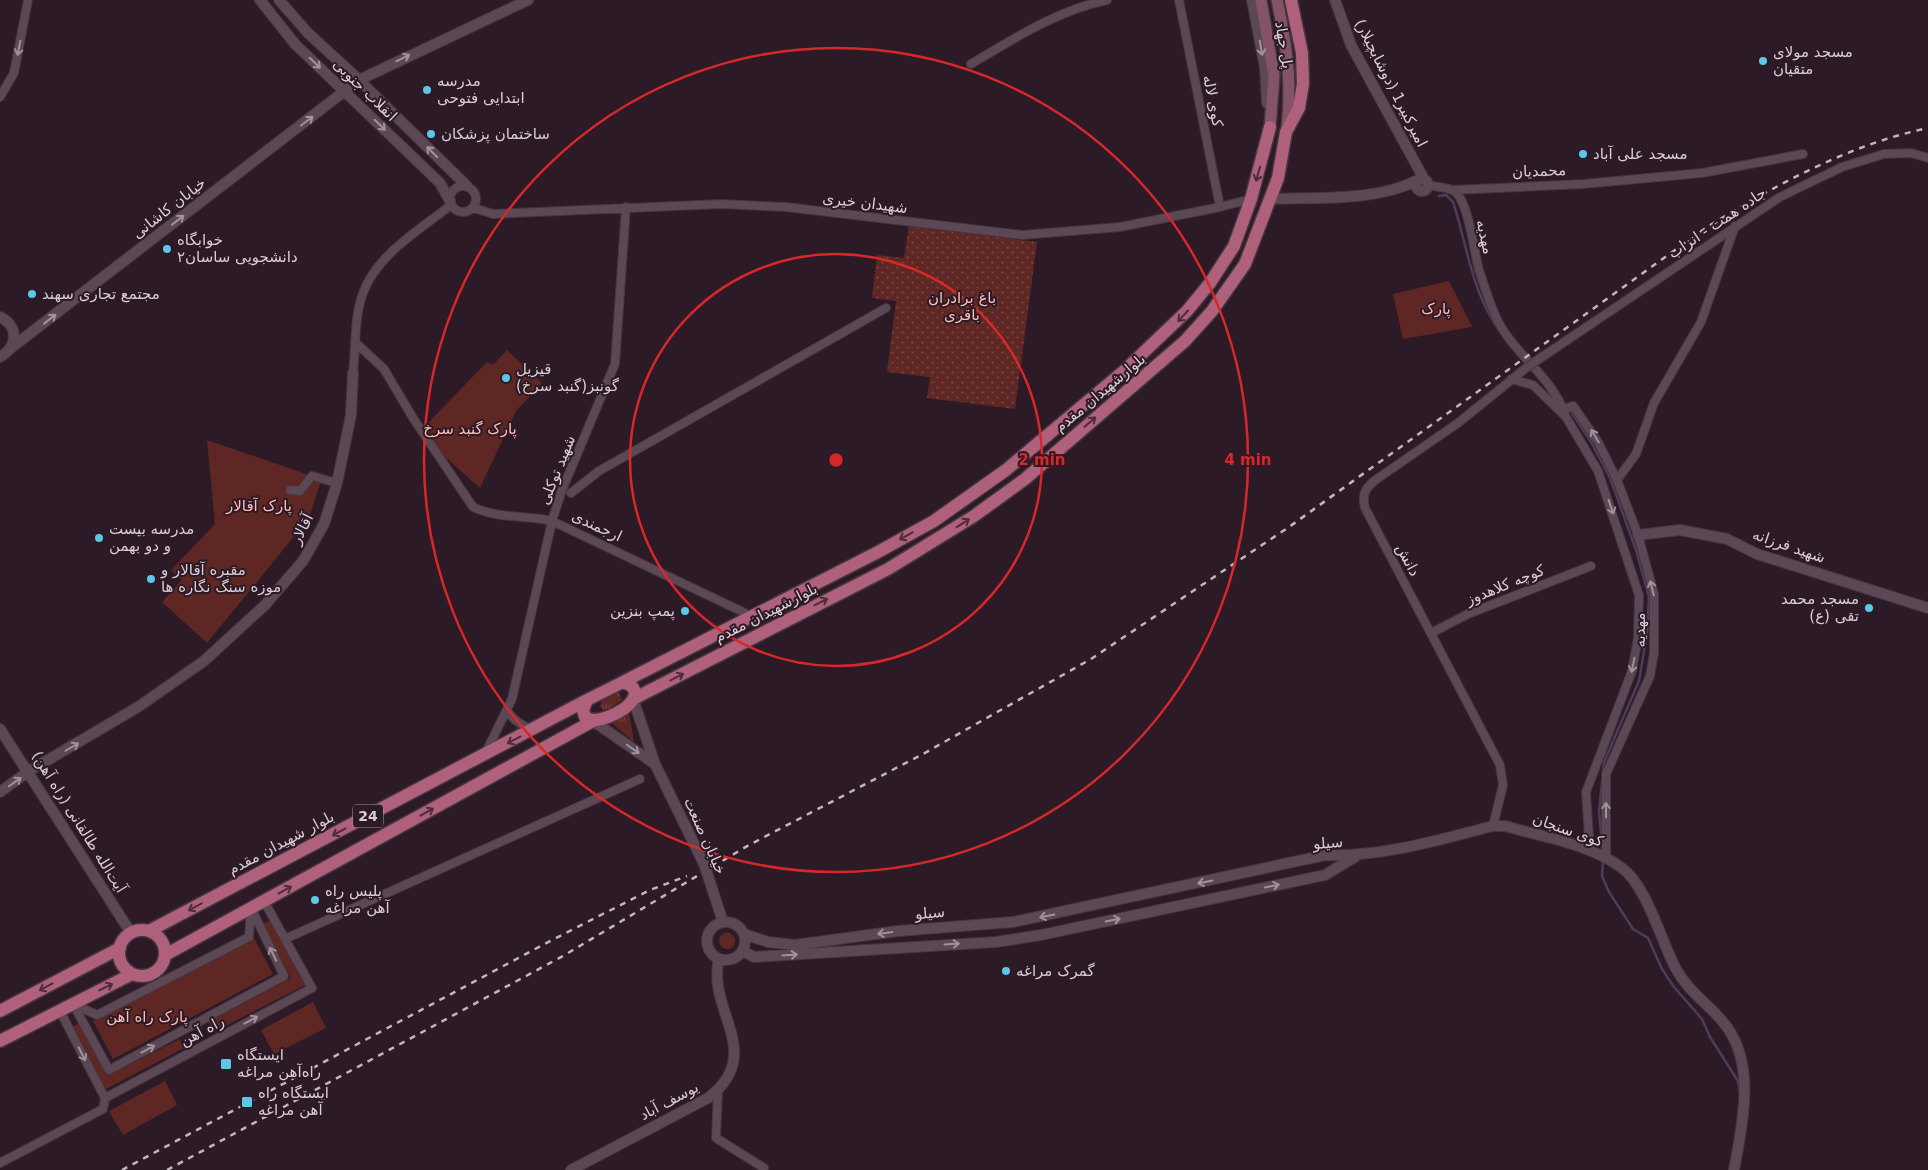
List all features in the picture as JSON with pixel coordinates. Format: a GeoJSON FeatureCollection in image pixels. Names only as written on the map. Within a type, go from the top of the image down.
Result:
{"type":"FeatureCollection","features":[{"type":"Feature","properties":{"kind":"main road","name":"پل جهاد"},"geometry":{"type":"LineString","coordinates":[[1262,0],[1271,49],[1274,95],[1270,127]]}},
{"type":"Feature","properties":{"kind":"main road","name":"پل جهاد"},"geometry":{"type":"LineString","coordinates":[[1277,0],[1287,46],[1290,95],[1286,132]]}},
{"type":"Feature","properties":{"kind":"main road","name":"بلوارشهیدان مقدم"},"geometry":{"type":"LineString","coordinates":[[633,699],[888,569],[929,545],[1009,491],[1185,341],[1212,311],[1245,264],[1271,199],[1286,132],[1299,108],[1303,84],[1302,53],[1291,0]]}},
{"type":"Feature","properties":{"kind":"main road","name":"بلوارشهیدان مقدم"},"geometry":{"type":"LineString","coordinates":[[621,682],[878,552],[931,522],[1006,470],[1124,371],[1165,335],[1188,311],[1234,246],[1251,199],[1270,127]]}},
{"type":"Feature","properties":{"kind":"main road"},"geometry":{"type":"LineString","coordinates":[[621,682],[631,685],[634,692],[633,699]]}},
{"type":"Feature","properties":{"kind":"main road","name":"24"},"geometry":{"type":"LineString","coordinates":[[587,700],[621,682]]}},
{"type":"Feature","properties":{"kind":"main road","name":"24"},"geometry":{"type":"LineString","coordinates":[[0,1041],[132,974],[146,976],[153,973],[163,962],[165,955],[593,721],[601,720],[628,706],[633,699]]}},
{"type":"Feature","properties":{"kind":"main road"},"geometry":{"type":"LineString","coordinates":[[587,700],[583,706],[583,714],[588,720],[593,721]]}},
{"type":"Feature","properties":{"kind":"main road","name":"بلوار شهیدان مقدم"},"geometry":{"type":"LineString","coordinates":[[149,931],[587,700]]}},
{"type":"Feature","properties":{"kind":"main road"},"geometry":{"type":"LineString","coordinates":[[149,931],[159,938],[165,955]]}},
{"type":"Feature","properties":{"kind":"main road","name":"24"},"geometry":{"type":"LineString","coordinates":[[130,933],[149,931]]}},
{"type":"Feature","properties":{"kind":"main road"},"geometry":{"type":"LineString","coordinates":[[0,1011],[120,948],[130,933]]}},
{"type":"Feature","properties":{"kind":"main road"},"geometry":{"type":"LineString","coordinates":[[120,948],[123,966],[132,974]]}},
{"type":"Feature","properties":{"kind":"street"},"geometry":{"type":"LineString","coordinates":[[0,97],[14,73],[28,0]]}},
{"type":"Feature","properties":{"kind":"street","name":"انقلاب جنوبی"},"geometry":{"type":"LineString","coordinates":[[260,0],[295,44],[440,183],[450,203]]}},
{"type":"Feature","properties":{"kind":"street","name":"انقلاب جنوبی"},"geometry":{"type":"LineString","coordinates":[[279,0],[308,33],[467,186]]}},
{"type":"Feature","properties":{"kind":"street"},"geometry":{"type":"LineString","coordinates":[[359,80],[528,0]]}},
{"type":"Feature","properties":{"kind":"street"},"geometry":{"type":"LineString","coordinates":[[971,64],[1021,34],[1086,4],[1106,0]]}},
{"type":"Feature","properties":{"kind":"street","name":"کوی لاله"},"geometry":{"type":"LineString","coordinates":[[1179,0],[1220,208]]}},
{"type":"Feature","properties":{"kind":"street","name":"24"},"geometry":{"type":"LineString","coordinates":[[1252,0],[1265,68],[1270,127]]}},
{"type":"Feature","properties":{"kind":"street","name":"امیرکبیر1 (دوشابچیلار)"},"geometry":{"type":"LineString","coordinates":[[1334,0],[1351,45],[1422,184]]}},
{"type":"Feature","properties":{"kind":"street"},"geometry":{"type":"LineString","coordinates":[[295,44],[304,43],[308,33]]}},
{"type":"Feature","properties":{"kind":"street","name":"خیابان کاشانی"},"geometry":{"type":"LineString","coordinates":[[0,357],[359,80]]}},
{"type":"Feature","properties":{"kind":"street","name":"جاده همت - انزاب"},"geometry":{"type":"LineString","coordinates":[[1526,368],[1735,226],[1780,198],[1842,167],[1884,154],[1911,153],[1928,158]]}},
{"type":"Feature","properties":{"kind":"street","name":"محمدیان"},"geometry":{"type":"LineString","coordinates":[[1454,190],[1583,184],[1702,173],[1802,154]]}},
{"type":"Feature","properties":{"kind":"street"},"geometry":{"type":"LineString","coordinates":[[1271,199],[1361,195],[1422,184],[1454,190]]}},
{"type":"Feature","properties":{"kind":"street"},"geometry":{"type":"LineString","coordinates":[[467,186],[476,195],[474,208],[462,212],[450,203],[454,189],[467,186]]}},
{"type":"Feature","properties":{"kind":"street","name":"مهدیه"},"geometry":{"type":"LineString","coordinates":[[1454,190],[1465,211],[1479,270],[1495,316],[1504,332],[1547,380],[1565,414],[1570,407],[1576,410],[1598,442],[1617,480],[1638,535],[1654,594],[1654,653],[1650,676],[1606,774],[1604,858]]}},
{"type":"Feature","properties":{"kind":"street","name":"شهیدان خیری"},"geometry":{"type":"LineString","coordinates":[[474,208],[492,214],[721,204],[781,207],[1022,235],[1120,227],[1220,208],[1251,199]]}},
{"type":"Feature","properties":{"kind":"street","name":"آقالار"},"geometry":{"type":"LineString","coordinates":[[0,792],[138,707],[204,661],[265,605],[303,561],[324,524],[337,482],[350,415],[356,343],[363,292],[373,275],[401,242],[450,203]]}},
{"type":"Feature","properties":{"kind":"street","name":"شهید توکلی"},"geometry":{"type":"LineString","coordinates":[[484,756],[512,699],[552,520],[562,490],[615,364],[626,207]]}},
{"type":"Feature","properties":{"kind":"street"},"geometry":{"type":"LineString","coordinates":[[1617,480],[1636,454],[1654,403],[1701,322],[1735,226]]}},
{"type":"Feature","properties":{"kind":"street"},"geometry":{"type":"LineString","coordinates":[[571,493],[599,471],[886,308]]}},
{"type":"Feature","properties":{"kind":"street"},"geometry":{"type":"LineString","coordinates":[[0,317],[8,321],[14,331],[11,348]]}},
{"type":"Feature","properties":{"kind":"street","name":"ارجمندی"},"geometry":{"type":"LineString","coordinates":[[356,343],[384,369],[418,426],[473,507],[487,514],[552,520],[745,613],[746,618]]}},
{"type":"Feature","properties":{"kind":"street","name":"دانش"},"geometry":{"type":"LineString","coordinates":[[1493,826],[1502,785],[1500,765],[1365,508],[1365,490],[1458,423],[1526,368]]}},
{"type":"Feature","properties":{"kind":"street"},"geometry":{"type":"LineString","coordinates":[[1511,379],[1532,385],[1565,414],[1598,471],[1639,595],[1638,638],[1632,671],[1586,792],[1590,851]]}},
{"type":"Feature","properties":{"kind":"street"},"geometry":{"type":"LineString","coordinates":[[290,490],[300,491],[312,476],[337,482]]}},
{"type":"Feature","properties":{"kind":"street","name":"شهید فرزانه"},"geometry":{"type":"LineString","coordinates":[[1638,535],[1680,530],[1727,539],[1758,554],[1928,608]]}},
{"type":"Feature","properties":{"kind":"street"},"geometry":{"type":"LineString","coordinates":[[1621,539],[1638,535]]}},
{"type":"Feature","properties":{"kind":"street","name":"کوچه کلاهدوز"},"geometry":{"type":"LineString","coordinates":[[1432,633],[1468,614],[1591,566]]}},
{"type":"Feature","properties":{"kind":"street","name":"خیابان صنعت"},"geometry":{"type":"LineString","coordinates":[[633,699],[655,764],[704,864],[723,922]]}},
{"type":"Feature","properties":{"kind":"street"},"geometry":{"type":"LineString","coordinates":[[507,711],[515,720],[532,730]]}},
{"type":"Feature","properties":{"kind":"street","name":"خیابان صنعت"},"geometry":{"type":"LineString","coordinates":[[593,721],[655,764]]}},
{"type":"Feature","properties":{"kind":"street","name":"(راه آهن) آیت‌الله طالقانی"},"geometry":{"type":"LineString","coordinates":[[0,728],[30,772],[130,933]]}},
{"type":"Feature","properties":{"kind":"street"},"geometry":{"type":"LineString","coordinates":[[285,939],[640,779]]}},
{"type":"Feature","properties":{"kind":"street","name":"کوی سنجان"},"geometry":{"type":"LineString","coordinates":[[1356,856],[1415,846],[1493,826],[1505,826],[1590,851],[1621,867],[1637,884],[1675,968],[1692,993],[1726,1026],[1736,1043],[1742,1066],[1745,1102],[1734,1170]]}},
{"type":"Feature","properties":{"kind":"street","name":"سیلو"},"geometry":{"type":"LineString","coordinates":[[743,951],[754,958],[828,947],[898,931],[998,924],[1042,917],[1326,855],[1356,856]]}},
{"type":"Feature","properties":{"kind":"street","name":"سیلو"},"geometry":{"type":"LineString","coordinates":[[744,934],[768,942],[828,947],[996,942],[1041,935],[1325,875],[1356,856]]}},
{"type":"Feature","properties":{"kind":"street","name":"راه آهن"},"geometry":{"type":"LineString","coordinates":[[105,1098],[312,988],[264,901]]}},
{"type":"Feature","properties":{"kind":"street"},"geometry":{"type":"LineString","coordinates":[[73,1004],[98,1015],[249,937],[251,908]]}},
{"type":"Feature","properties":{"kind":"street","name":"راه آهن"},"geometry":{"type":"LineString","coordinates":[[73,1004],[109,1070],[284,976],[251,908]]}},
{"type":"Feature","properties":{"kind":"street"},"geometry":{"type":"LineString","coordinates":[[723,922],[736,924],[744,934],[745,946],[743,951],[734,959],[719,959],[710,952],[707,939],[713,927],[723,922]]}},
{"type":"Feature","properties":{"kind":"street"},"geometry":{"type":"LineString","coordinates":[[996,942],[998,924]]}},
{"type":"Feature","properties":{"kind":"street","name":"یوسف آباد"},"geometry":{"type":"LineString","coordinates":[[571,1170],[718,1091],[733,1067],[736,1048],[715,974],[719,959]]}},
{"type":"Feature","properties":{"kind":"street"},"geometry":{"type":"LineString","coordinates":[[0,1163],[103,1109],[105,1098],[60,1011]]}},
{"type":"Feature","properties":{"kind":"street"},"geometry":{"type":"LineString","coordinates":[[718,1091],[716,1138],[764,1168],[763,1170]]}},
{"type":"Feature","properties":{"kind":"green space","name":"باغ برادران باقری"},"geometry":{"type":"Polygon","coordinates":[[[909,225],[1037,242],[1015,409],[927,398],[930,377],[887,372],[896,301],[872,298],[877,255],[904,258],[909,225]]]}},
{"type":"Feature","properties":{"kind":"green space","name":"پارک"},"geometry":{"type":"Polygon","coordinates":[[[1449,281],[1472,327],[1403,339],[1393,294],[1449,281]]]}},
{"type":"Feature","properties":{"kind":"green space","name":"پارک گنبد سرخ"},"geometry":{"type":"Polygon","coordinates":[[[507,350],[542,383],[516,411],[480,488],[443,455],[425,426],[487,362],[493,365],[507,350]]]}},
{"type":"Feature","properties":{"kind":"green space","name":"پارک آقالار"},"geometry":{"type":"Polygon","coordinates":[[[207,440],[312,476],[323,475],[309,518],[207,643],[162,602],[182,580],[171,570],[215,524],[207,440]]]}},
{"type":"Feature","properties":{"kind":"green space"},"geometry":{"type":"Polygon","coordinates":[[[614,691],[619,692],[622,700],[608,710],[603,710],[600,707],[602,699],[614,691]]]}},
{"type":"Feature","properties":{"kind":"green space"},"geometry":{"type":"Polygon","coordinates":[[[629,713],[634,742],[612,723],[629,713]]]}},
{"type":"Feature","properties":{"kind":"green space"},"geometry":{"type":"Polygon","coordinates":[[[271,920],[305,985],[214,1032],[208,1022],[291,978],[263,924],[271,920]]]}},
{"type":"Feature","properties":{"kind":"green space"},"geometry":{"type":"Polygon","coordinates":[[[727,933],[735,941],[727,949],[719,941],[727,933]]]}},
{"type":"Feature","properties":{"kind":"green space","name":"پارک راه آهن"},"geometry":{"type":"Polygon","coordinates":[[[253,936],[273,974],[113,1059],[93,1021],[253,936]]]}},
{"type":"Feature","properties":{"kind":"green space"},"geometry":{"type":"Polygon","coordinates":[[[313,1002],[326,1028],[274,1054],[261,1030],[313,1002]]]}},
{"type":"Feature","properties":{"kind":"green space"},"geometry":{"type":"Polygon","coordinates":[[[80,1023],[107,1076],[180,1039],[184,1048],[104,1090],[72,1027],[80,1023]]]}},
{"type":"Feature","properties":{"kind":"green space"},"geometry":{"type":"Polygon","coordinates":[[[165,1081],[177,1105],[123,1135],[109,1111],[165,1081]]]}},
{"type":"Feature","properties":{"kind":"waterway"},"geometry":{"type":"LineString","coordinates":[[1439,196],[1446,195],[1453,202],[1471,269],[1483,302],[1500,331]]}},
{"type":"Feature","properties":{"kind":"waterway"},"geometry":{"type":"LineString","coordinates":[[1570,410],[1591,442],[1610,478],[1636,550],[1649,597],[1647,633],[1639,681],[1604,762],[1599,812],[1602,843]]}},
{"type":"Feature","properties":{"kind":"waterway"},"geometry":{"type":"LineString","coordinates":[[1603,859],[1602,876],[1609,892],[1633,929],[1648,938],[1662,969],[1674,987],[1702,1019],[1710,1037],[1738,1081],[1740,1094]]}},
{"type":"Feature","properties":{"kind":"railway"},"geometry":{"type":"LineString","coordinates":[[167,1170],[563,956],[749,845],[923,754],[1091,659],[1289,527],[1707,227],[1759,196],[1813,168],[1869,145],[1898,135],[1928,128]]}},
{"type":"Feature","properties":{"kind":"railway"},"geometry":{"type":"LineString","coordinates":[[122,1170],[552,940],[650,890],[687,876]]}},
{"type":"Feature","properties":{"kind":"place","name":"مسجد مولای متقیان"},"geometry":{"type":"Point","coordinates":[1763,61]}},
{"type":"Feature","properties":{"kind":"place","name":"مدرسه ابتدایی فتوحی"},"geometry":{"type":"Point","coordinates":[427,90]}},
{"type":"Feature","properties":{"kind":"place","name":"ساختمان پزشکان"},"geometry":{"type":"Point","coordinates":[431,134]}},
{"type":"Feature","properties":{"kind":"place","name":"مسجد علی آباد"},"geometry":{"type":"Point","coordinates":[1583,154]}},
{"type":"Feature","properties":{"kind":"place","name":"خوابگاه دانشجویی ساسان۲"},"geometry":{"type":"Point","coordinates":[167,249]}},
{"type":"Feature","properties":{"kind":"place","name":"مجتمع تجاری سهند"},"geometry":{"type":"Point","coordinates":[32,294]}},
{"type":"Feature","properties":{"kind":"place","name":"قیزیل گونبز(گنبد سرخ)"},"geometry":{"type":"Point","coordinates":[506,378]}},
{"type":"Feature","properties":{"kind":"place","name":"مدرسه بیست و دو بهمن"},"geometry":{"type":"Point","coordinates":[99,538]}},
{"type":"Feature","properties":{"kind":"place","name":"مقبره آقالار و موزه سنگ نگاره ها"},"geometry":{"type":"Point","coordinates":[151,579]}},
{"type":"Feature","properties":{"kind":"place","name":"مسجد محمد تقی (ع)"},"geometry":{"type":"Point","coordinates":[1869,608]}},
{"type":"Feature","properties":{"kind":"place","name":"پمپ بنزین"},"geometry":{"type":"Point","coordinates":[685,611]}},
{"type":"Feature","properties":{"kind":"place","name":"پلیس راه آهن مراغه"},"geometry":{"type":"Point","coordinates":[315,900]}},
{"type":"Feature","properties":{"kind":"place","name":"گمرک مراغه"},"geometry":{"type":"Point","coordinates":[1006,971]}},
{"type":"Feature","properties":{"kind":"place","name":"ایستگاه راه‌آهن مراغه"},"geometry":{"type":"Point","coordinates":[226,1064]}},
{"type":"Feature","properties":{"kind":"place","name":"ایستگاه راه آهن مراغه"},"geometry":{"type":"Point","coordinates":[247,1102]}}]}
